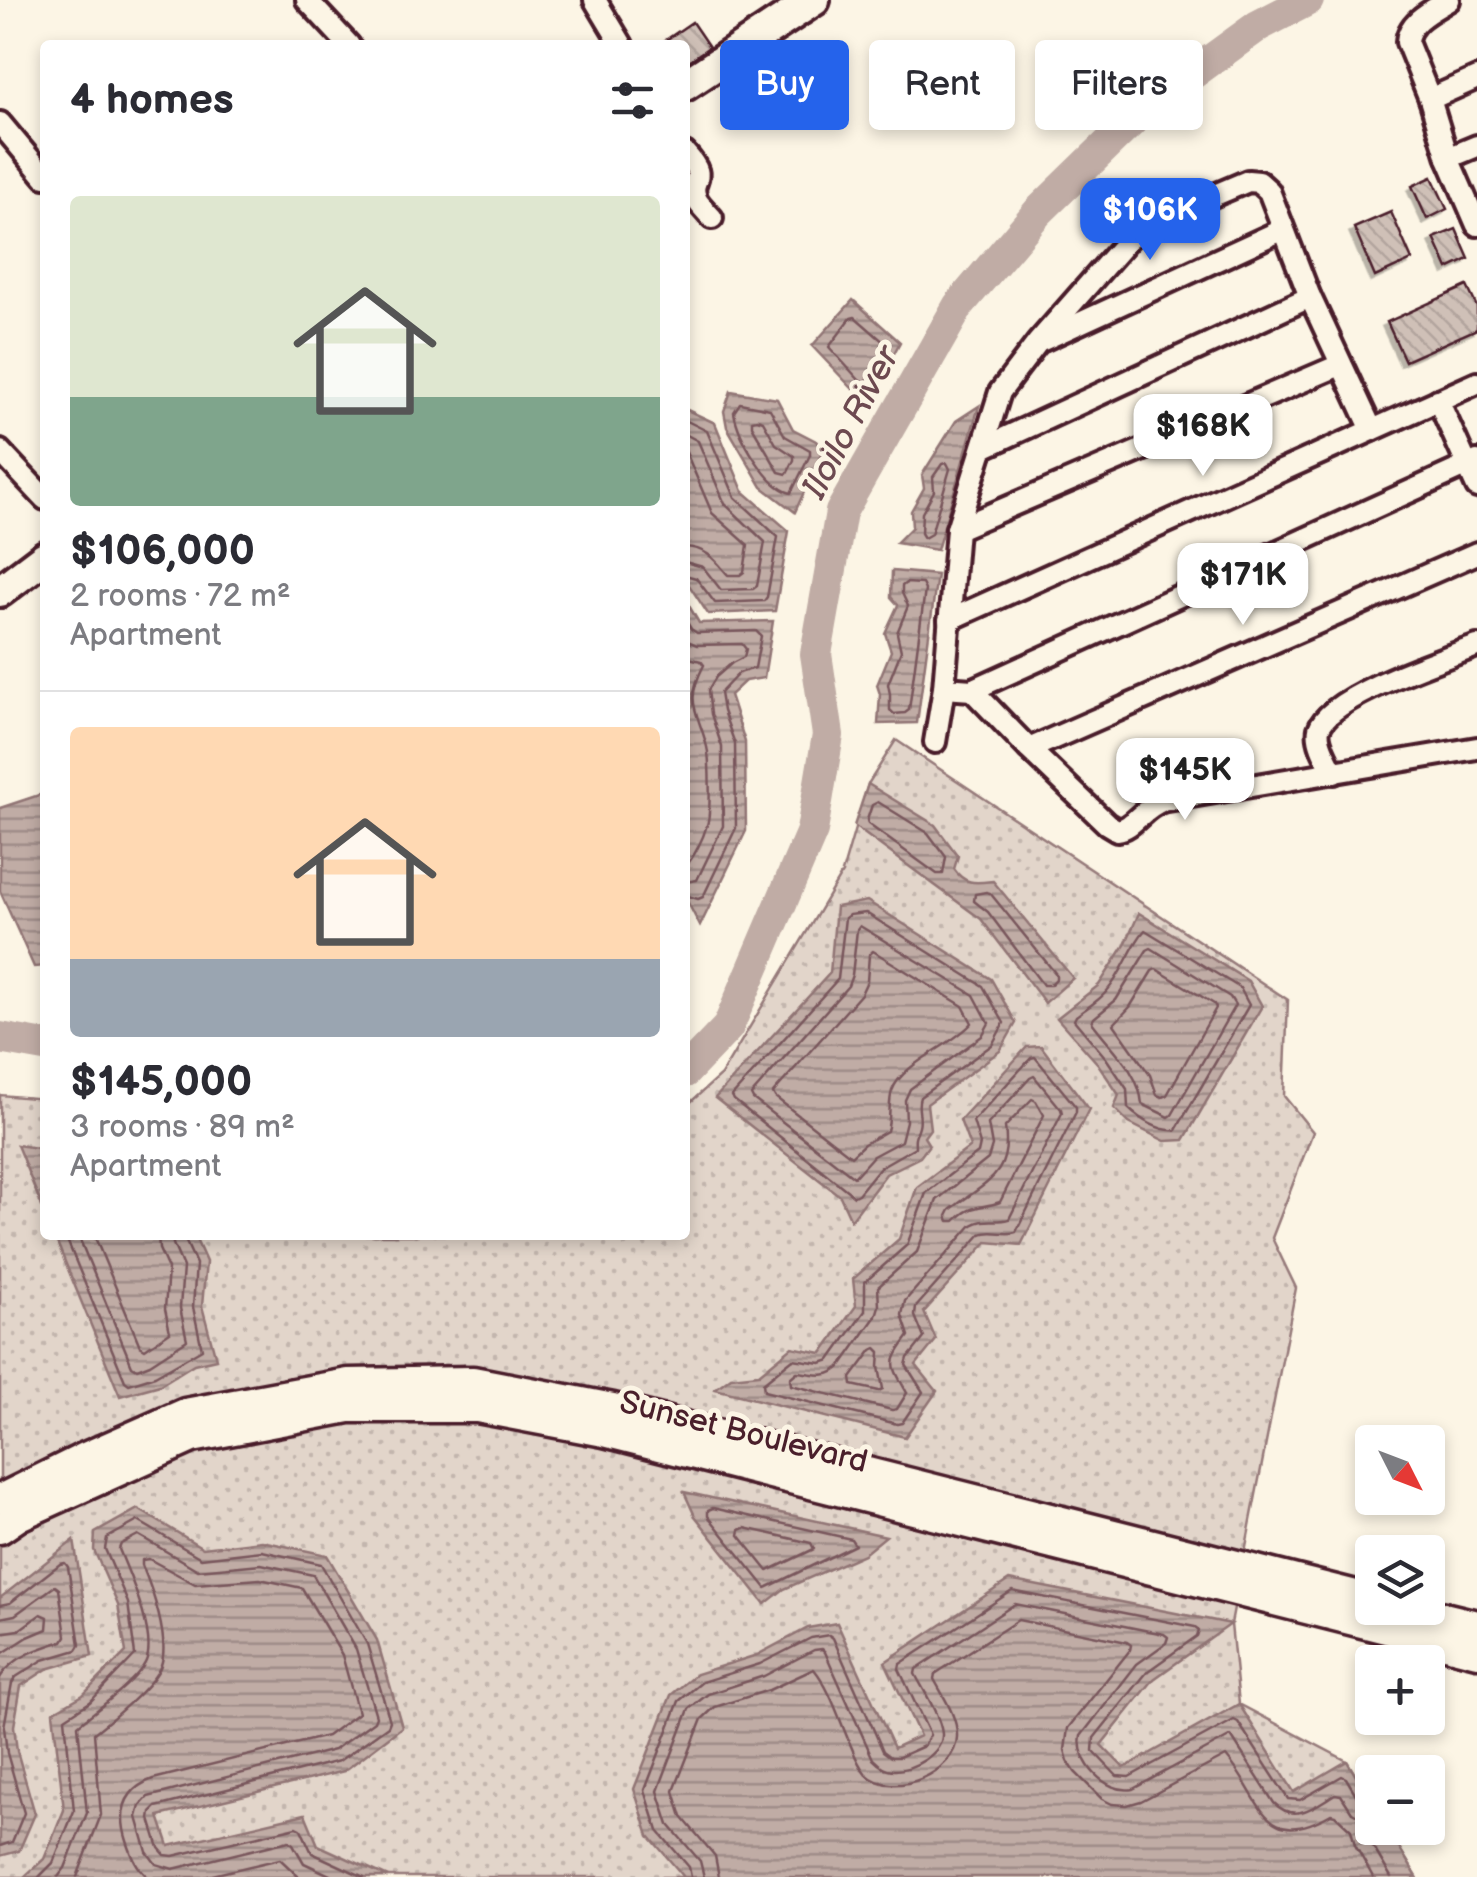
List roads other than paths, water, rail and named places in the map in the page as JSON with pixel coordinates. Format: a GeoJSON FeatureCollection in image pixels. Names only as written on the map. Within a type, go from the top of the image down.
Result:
{"type":"FeatureCollection","features":[{"type":"Feature","properties":{"kind":"main road"},"geometry":{"type":"LineString","coordinates":[[690,82],[814,0]]}},
{"type":"Feature","properties":{"kind":"main road"},"geometry":{"type":"LineString","coordinates":[[0,591],[40,561]]}},
{"type":"Feature","properties":{"kind":"main road","name":"Sunset Boulevard"},"geometry":{"type":"LineString","coordinates":[[0,1499],[185,1413],[348,1383],[472,1381],[613,1408],[672,1436],[1477,1652]]}},
{"type":"Feature","properties":{"kind":"main road","name":"Sunset Boulevard"},"geometry":{"type":"LineString","coordinates":[[0,1529],[19,1516],[192,1438],[349,1408],[477,1408],[604,1432],[672,1436],[1355,1595]]}},
{"type":"Feature","properties":{"kind":"main road"},"geometry":{"type":"LineString","coordinates":[[1445,1617],[1477,1625]]}},
{"type":"Feature","properties":{"kind":"street"},"geometry":{"type":"LineString","coordinates":[[307,0],[344,40]]}},
{"type":"Feature","properties":{"kind":"street"},"geometry":{"type":"LineString","coordinates":[[595,0],[619,40]]}},
{"type":"Feature","properties":{"kind":"street"},"geometry":{"type":"LineString","coordinates":[[1449,0],[1414,24],[1406,36],[1448,158],[1477,223]]}},
{"type":"Feature","properties":{"kind":"street"},"geometry":{"type":"LineString","coordinates":[[1430,99],[1477,78]]}},
{"type":"Feature","properties":{"kind":"street"},"geometry":{"type":"LineString","coordinates":[[0,123],[40,171]]}},
{"type":"Feature","properties":{"kind":"street"},"geometry":{"type":"LineString","coordinates":[[1448,158],[1477,146]]}},
{"type":"Feature","properties":{"kind":"street"},"geometry":{"type":"LineString","coordinates":[[690,158],[699,172],[695,196],[712,218]]}},
{"type":"Feature","properties":{"kind":"street"},"geometry":{"type":"LineString","coordinates":[[935,742],[944,688],[957,529],[1000,392],[1122,244],[1150,223],[1233,187],[1254,180],[1262,184],[1269,191],[1310,298],[1372,430]]}},
{"type":"Feature","properties":{"kind":"street"},"geometry":{"type":"LineString","coordinates":[[1038,342],[1282,230]]}},
{"type":"Feature","properties":{"kind":"street"},"geometry":{"type":"LineString","coordinates":[[983,448],[1310,298]]}},
{"type":"Feature","properties":{"kind":"street"},"geometry":{"type":"LineString","coordinates":[[957,529],[1340,365]]}},
{"type":"Feature","properties":{"kind":"street"},"geometry":{"type":"LineString","coordinates":[[949,620],[1477,383]]}},
{"type":"Feature","properties":{"kind":"street"},"geometry":{"type":"LineString","coordinates":[[1438,400],[1472,463],[1477,488]]}},
{"type":"Feature","properties":{"kind":"street"},"geometry":{"type":"LineString","coordinates":[[0,450],[40,494]]}},
{"type":"Feature","properties":{"kind":"street"},"geometry":{"type":"LineString","coordinates":[[944,688],[972,690],[1472,463]]}},
{"type":"Feature","properties":{"kind":"street"},"geometry":{"type":"LineString","coordinates":[[1029,749],[1477,553]]}},
{"type":"Feature","properties":{"kind":"street"},"geometry":{"type":"LineString","coordinates":[[1334,773],[1319,737],[1319,729],[1331,713],[1368,689],[1477,646]]}},
{"type":"Feature","properties":{"kind":"street"},"geometry":{"type":"LineString","coordinates":[[972,690],[1107,824],[1120,830],[1147,808],[1162,802],[1477,748]]}},
{"type":"Feature","properties":{"kind":"water"},"geometry":{"type":"Polygon","coordinates":[[[853,300],[900,342],[867,404],[812,346],[853,300]]]}},
{"type":"Feature","properties":{"kind":"water"},"geometry":{"type":"Polygon","coordinates":[[[731,391],[777,399],[793,429],[816,441],[823,450],[795,512],[762,487],[727,427],[724,411],[731,391]]]}},
{"type":"Feature","properties":{"kind":"water"},"geometry":{"type":"Polygon","coordinates":[[[979,406],[937,550],[896,543],[912,527],[911,511],[924,488],[922,475],[956,421],[979,406]]]}},
{"type":"Feature","properties":{"kind":"water"},"geometry":{"type":"Polygon","coordinates":[[[690,411],[715,423],[743,491],[789,531],[775,611],[708,614],[690,587],[690,411]]]}},
{"type":"Feature","properties":{"kind":"water"},"geometry":{"type":"Polygon","coordinates":[[[892,571],[937,575],[917,723],[878,724],[877,685],[891,651],[885,633],[898,605],[891,597],[892,571]]]}},
{"type":"Feature","properties":{"kind":"water"},"geometry":{"type":"Polygon","coordinates":[[[690,608],[699,623],[773,621],[764,678],[745,681],[730,695],[745,742],[746,831],[700,926],[690,907],[690,608]]]}},
{"type":"Feature","properties":{"kind":"water"},"geometry":{"type":"Polygon","coordinates":[[[868,784],[935,825],[958,856],[954,869],[958,874],[971,882],[993,881],[1073,978],[1045,1003],[981,919],[854,826],[868,784]]]}},
{"type":"Feature","properties":{"kind":"water"},"geometry":{"type":"Polygon","coordinates":[[[40,795],[40,966],[34,967],[0,891],[0,808],[40,795]]]}},
{"type":"Feature","properties":{"kind":"water"},"geometry":{"type":"Polygon","coordinates":[[[867,901],[991,979],[1016,1023],[1000,1051],[927,1104],[930,1129],[924,1137],[929,1145],[920,1157],[886,1174],[851,1220],[840,1196],[715,1098],[830,973],[836,907],[867,901]]]}},
{"type":"Feature","properties":{"kind":"water"},"geometry":{"type":"Polygon","coordinates":[[[1139,913],[1248,981],[1262,1006],[1184,1140],[1165,1141],[1129,1123],[1114,1108],[1119,1095],[1098,1064],[1057,1018],[1099,985],[1125,945],[1139,913]]]}},
{"type":"Feature","properties":{"kind":"water"},"geometry":{"type":"Polygon","coordinates":[[[1041,1046],[1089,1109],[1021,1245],[987,1242],[924,1312],[936,1340],[916,1365],[937,1391],[905,1437],[715,1389],[731,1377],[759,1374],[792,1347],[822,1353],[856,1306],[853,1279],[899,1239],[917,1187],[970,1147],[960,1120],[1027,1047],[1041,1046]]]}},
{"type":"Feature","properties":{"kind":"water"},"geometry":{"type":"Polygon","coordinates":[[[17,1145],[40,1148],[40,1202],[17,1145]]]}},
{"type":"Feature","properties":{"kind":"water"},"geometry":{"type":"Polygon","coordinates":[[[56,1240],[196,1240],[206,1262],[202,1306],[216,1359],[194,1364],[160,1385],[120,1396],[56,1240]]]}},
{"type":"Feature","properties":{"kind":"water"},"geometry":{"type":"Polygon","coordinates":[[[684,1492],[886,1536],[864,1554],[784,1589],[765,1604],[695,1516],[684,1492]]]}},
{"type":"Feature","properties":{"kind":"water"},"geometry":{"type":"Polygon","coordinates":[[[138,1509],[203,1548],[262,1541],[327,1555],[377,1640],[402,1727],[344,1771],[159,1816],[169,1846],[305,1814],[318,1845],[388,1877],[24,1877],[44,1859],[64,1810],[53,1712],[83,1695],[126,1652],[118,1605],[94,1550],[95,1533],[138,1509]]]}},
{"type":"Feature","properties":{"kind":"water"},"geometry":{"type":"Polygon","coordinates":[[[74,1540],[92,1656],[47,1669],[21,1686],[14,1726],[35,1814],[19,1851],[0,1856],[0,1598],[74,1540]]]}},
{"type":"Feature","properties":{"kind":"water"},"geometry":{"type":"Polygon","coordinates":[[[1009,1580],[1231,1624],[1154,1679],[1101,1745],[1124,1768],[1239,1704],[1294,1792],[1347,1761],[1355,1774],[1355,1845],[1397,1845],[1417,1877],[684,1877],[649,1836],[634,1789],[671,1695],[696,1674],[757,1655],[808,1628],[837,1623],[894,1748],[920,1736],[885,1662],[1009,1580]]]}},
{"type":"Feature","properties":{"kind":"waterway","name":"Iloilo River"},"geometry":{"type":"LineString","coordinates":[[690,1067],[728,1027],[812,831],[828,735],[816,654],[841,512],[959,305],[1038,212],[1145,108],[1258,26],[1308,0]]}},
{"type":"Feature","properties":{"kind":"waterway","name":"Iloilo River"},"geometry":{"type":"LineString","coordinates":[[0,1038],[40,1045]]}}]}
